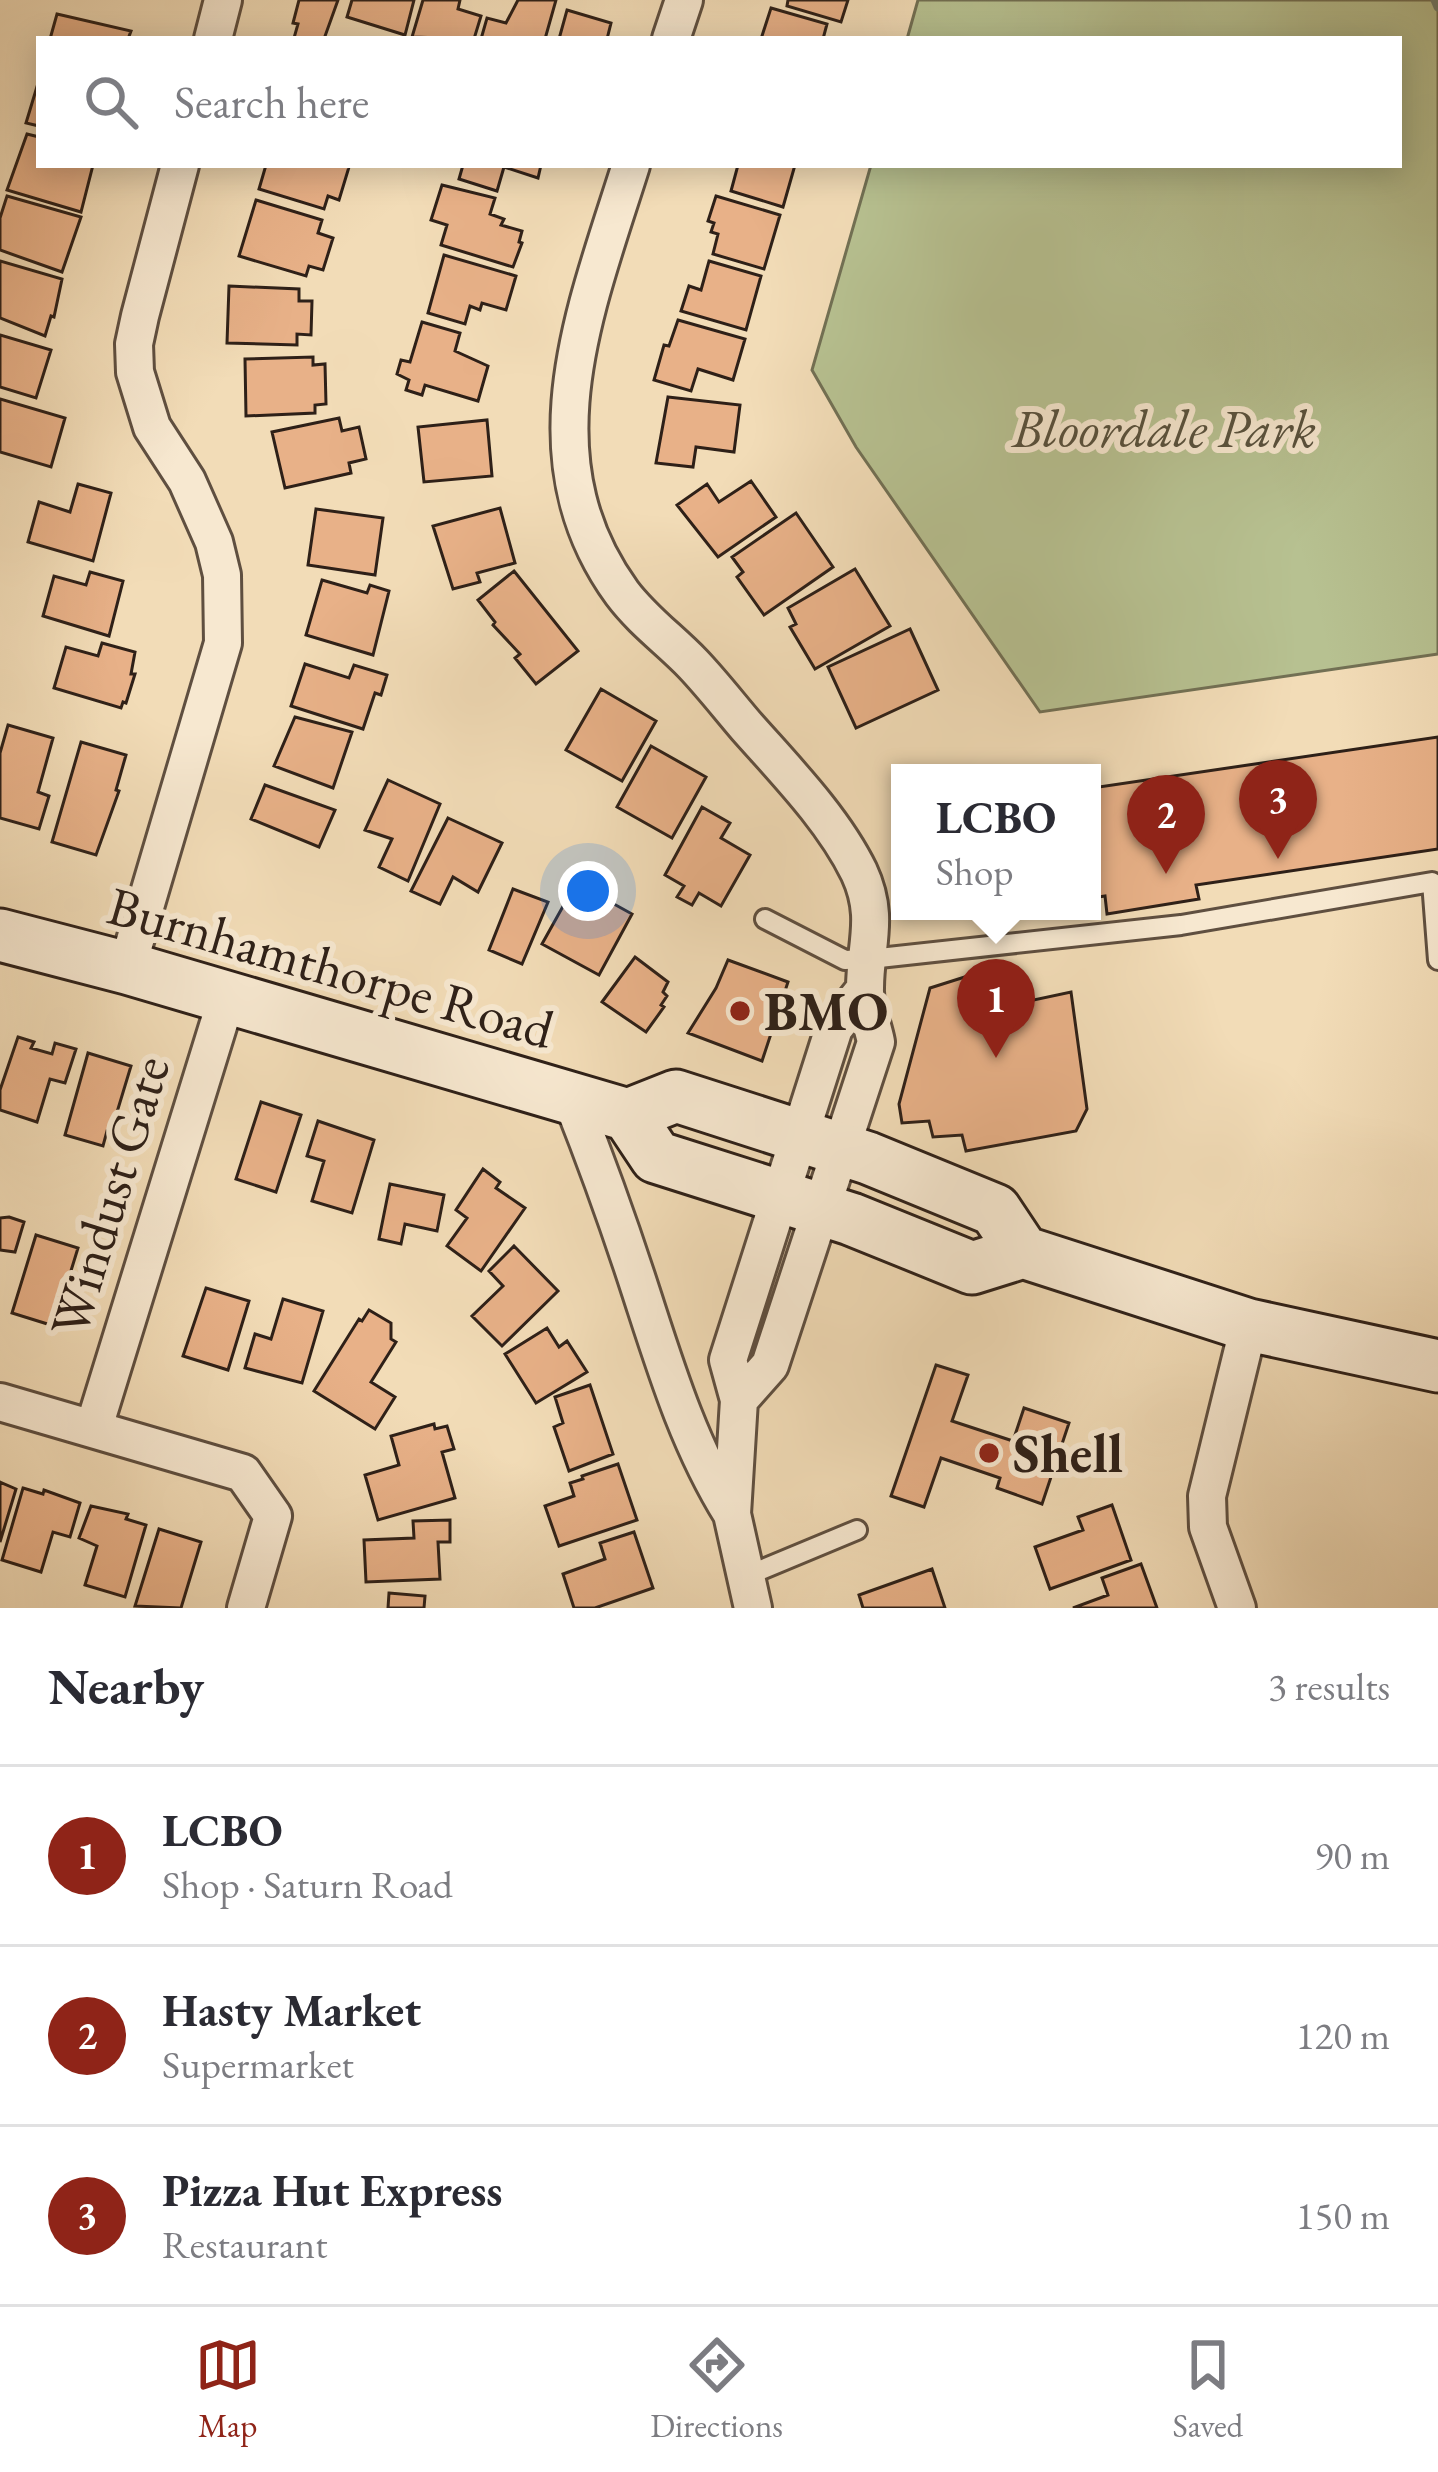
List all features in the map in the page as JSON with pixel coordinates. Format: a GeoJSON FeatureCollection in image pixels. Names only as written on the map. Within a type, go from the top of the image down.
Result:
{"type":"FeatureCollection","features":[{"type":"Feature","properties":{"kind":"main road","name":"Burnhamthorpe Road"},"geometry":{"type":"LineString","coordinates":[[0,935],[628,1114],[676,1096],[821,1143],[995,1210],[1023,1252]]}},
{"type":"Feature","properties":{"kind":"main road"},"geometry":{"type":"LineString","coordinates":[[628,1114],[656,1157],[972,1268],[1023,1252],[1249,1325],[1438,1366]]}},
{"type":"Feature","properties":{"kind":"street"},"geometry":{"type":"LineString","coordinates":[[214,36],[224,0]]}},
{"type":"Feature","properties":{"kind":"street"},"geometry":{"type":"LineString","coordinates":[[672,36],[684,0]]}},
{"type":"Feature","properties":{"kind":"street"},"geometry":{"type":"LineString","coordinates":[[127,968],[223,643],[225,610],[214,542],[195,496],[152,427],[135,372],[140,316],[179,168]]}},
{"type":"Feature","properties":{"kind":"street"},"geometry":{"type":"LineString","coordinates":[[630,168],[573,364],[568,404],[571,464],[584,522],[622,593],[647,624],[692,663],[839,838],[866,894],[867,974],[876,1042],[821,1143],[800,1205],[770,1365],[739,1402],[732,1514],[748,1592]]}},
{"type":"Feature","properties":{"kind":"street","name":"Windust Gate"},"geometry":{"type":"LineString","coordinates":[[94,1427],[227,997]]}},
{"type":"Feature","properties":{"kind":"street"},"geometry":{"type":"LineString","coordinates":[[572,1100],[674,1392],[704,1469],[732,1514]]}},
{"type":"Feature","properties":{"kind":"street"},"geometry":{"type":"LineString","coordinates":[[1237,1608],[1208,1527],[1207,1496],[1249,1325]]}},
{"type":"Feature","properties":{"kind":"street"},"geometry":{"type":"LineString","coordinates":[[674,1392],[739,1402]]}},
{"type":"Feature","properties":{"kind":"street"},"geometry":{"type":"LineString","coordinates":[[0,1402],[242,1473],[273,1516],[246,1608]]}},
{"type":"Feature","properties":{"kind":"lane"},"geometry":{"type":"LineString","coordinates":[[765,919],[867,974],[1432,883],[1438,960]]}},
{"type":"Feature","properties":{"kind":"lane"},"geometry":{"type":"LineString","coordinates":[[748,1592],[857,1530]]}},
{"type":"Feature","properties":{"kind":"green space","name":"Bloordale Park"},"geometry":{"type":"Polygon","coordinates":[[[918,0],[1438,0],[1438,654],[1040,712],[856,447],[812,370],[870,168],[1402,168],[1402,36],[908,36],[918,0]]]}},
{"type":"Feature","properties":{"kind":"building"},"geometry":{"type":"Polygon","coordinates":[[[299,0],[338,0],[325,36],[295,36],[298,24],[293,23],[299,0]]]}},
{"type":"Feature","properties":{"kind":"building"},"geometry":{"type":"Polygon","coordinates":[[[352,0],[414,0],[405,35],[347,17],[352,0]]]}},
{"type":"Feature","properties":{"kind":"building"},"geometry":{"type":"Polygon","coordinates":[[[423,0],[460,0],[458,9],[481,16],[475,36],[412,36],[423,0]]]}},
{"type":"Feature","properties":{"kind":"building"},"geometry":{"type":"Polygon","coordinates":[[[518,0],[556,0],[546,36],[482,36],[487,18],[506,23],[518,0]]]}},
{"type":"Feature","properties":{"kind":"building"},"geometry":{"type":"Polygon","coordinates":[[[788,0],[848,0],[841,22],[787,6],[788,0]]]}},
{"type":"Feature","properties":{"kind":"building"},"geometry":{"type":"Polygon","coordinates":[[[771,8],[827,24],[824,36],[762,36],[771,8]]]}},
{"type":"Feature","properties":{"kind":"building"},"geometry":{"type":"Polygon","coordinates":[[[567,10],[611,23],[608,36],[560,36],[567,10]]]}},
{"type":"Feature","properties":{"kind":"building"},"geometry":{"type":"Polygon","coordinates":[[[57,14],[131,31],[129,36],[51,36],[57,14]]]}},
{"type":"Feature","properties":{"kind":"building"},"geometry":{"type":"Polygon","coordinates":[[[36,90],[36,125],[26,123],[36,90]]]}},
{"type":"Feature","properties":{"kind":"building"},"geometry":{"type":"Polygon","coordinates":[[[27,134],[36,136],[36,168],[92,168],[81,212],[7,190],[27,134]]]}},
{"type":"Feature","properties":{"kind":"building"},"geometry":{"type":"Polygon","coordinates":[[[265,168],[349,168],[339,200],[328,196],[324,209],[259,189],[265,168]]]}},
{"type":"Feature","properties":{"kind":"building"},"geometry":{"type":"Polygon","coordinates":[[[462,168],[504,168],[497,191],[459,179],[462,168]]]}},
{"type":"Feature","properties":{"kind":"building"},"geometry":{"type":"Polygon","coordinates":[[[507,168],[540,168],[538,178],[507,168]]]}},
{"type":"Feature","properties":{"kind":"building"},"geometry":{"type":"Polygon","coordinates":[[[737,168],[794,168],[783,207],[731,191],[737,168]]]}},
{"type":"Feature","properties":{"kind":"building"},"geometry":{"type":"Polygon","coordinates":[[[442,185],[495,198],[490,214],[504,219],[501,225],[522,231],[513,267],[441,245],[447,225],[431,220],[442,185]]]}},
{"type":"Feature","properties":{"kind":"building"},"geometry":{"type":"Polygon","coordinates":[[[7,196],[81,217],[62,272],[0,250],[0,218],[7,196]]]}},
{"type":"Feature","properties":{"kind":"building"},"geometry":{"type":"Polygon","coordinates":[[[716,196],[780,215],[764,269],[713,254],[718,234],[711,232],[714,223],[708,221],[716,196]]]}},
{"type":"Feature","properties":{"kind":"building"},"geometry":{"type":"Polygon","coordinates":[[[256,200],[322,220],[318,233],[333,238],[323,270],[309,266],[306,276],[239,256],[256,200]]]}},
{"type":"Feature","properties":{"kind":"building"},"geometry":{"type":"Polygon","coordinates":[[[444,255],[516,276],[506,310],[482,303],[480,310],[470,306],[465,324],[428,313],[444,255]]]}},
{"type":"Feature","properties":{"kind":"building"},"geometry":{"type":"Polygon","coordinates":[[[0,261],[62,279],[45,336],[0,318],[0,261]]]}},
{"type":"Feature","properties":{"kind":"building"},"geometry":{"type":"Polygon","coordinates":[[[709,261],[761,276],[746,330],[681,311],[689,286],[701,290],[709,261]]]}},
{"type":"Feature","properties":{"kind":"building"},"geometry":{"type":"Polygon","coordinates":[[[229,286],[299,289],[299,301],[312,301],[311,335],[297,334],[297,345],[227,343],[229,286]]]}},
{"type":"Feature","properties":{"kind":"building"},"geometry":{"type":"Polygon","coordinates":[[[678,320],[745,339],[733,380],[698,369],[691,391],[654,380],[664,345],[669,346],[678,320]]]}},
{"type":"Feature","properties":{"kind":"building"},"geometry":{"type":"Polygon","coordinates":[[[422,322],[460,333],[455,351],[488,366],[478,401],[425,385],[422,395],[406,390],[409,380],[397,374],[401,360],[410,362],[422,322]]]}},
{"type":"Feature","properties":{"kind":"building"},"geometry":{"type":"Polygon","coordinates":[[[0,335],[51,350],[36,398],[0,387],[0,335]]]}},
{"type":"Feature","properties":{"kind":"building"},"geometry":{"type":"Polygon","coordinates":[[[313,357],[313,365],[325,364],[326,404],[315,405],[315,413],[246,416],[245,359],[313,357]]]}},
{"type":"Feature","properties":{"kind":"building"},"geometry":{"type":"Polygon","coordinates":[[[668,397],[740,405],[734,452],[696,447],[693,467],[656,463],[668,397]]]}},
{"type":"Feature","properties":{"kind":"building"},"geometry":{"type":"Polygon","coordinates":[[[0,399],[65,418],[51,467],[0,452],[0,399]]]}},
{"type":"Feature","properties":{"kind":"building"},"geometry":{"type":"Polygon","coordinates":[[[339,418],[342,431],[359,427],[366,459],[349,463],[351,473],[285,488],[272,432],[339,418]]]}},
{"type":"Feature","properties":{"kind":"building"},"geometry":{"type":"Polygon","coordinates":[[[487,420],[492,476],[424,482],[418,427],[487,420]]]}},
{"type":"Feature","properties":{"kind":"building"},"geometry":{"type":"Polygon","coordinates":[[[751,481],[776,517],[718,557],[677,505],[707,484],[719,502],[751,481]]]}},
{"type":"Feature","properties":{"kind":"building"},"geometry":{"type":"Polygon","coordinates":[[[78,484],[111,493],[93,561],[28,542],[39,502],[70,512],[78,484]]]}},
{"type":"Feature","properties":{"kind":"building"},"geometry":{"type":"Polygon","coordinates":[[[500,508],[515,563],[477,573],[480,582],[453,589],[433,526],[500,508]]]}},
{"type":"Feature","properties":{"kind":"building"},"geometry":{"type":"Polygon","coordinates":[[[316,509],[383,518],[375,575],[308,565],[316,509]]]}},
{"type":"Feature","properties":{"kind":"building"},"geometry":{"type":"Polygon","coordinates":[[[796,513],[833,567],[764,615],[737,577],[743,572],[732,557],[796,513]]]}},
{"type":"Feature","properties":{"kind":"building"},"geometry":{"type":"Polygon","coordinates":[[[855,569],[890,626],[815,669],[790,627],[796,624],[788,608],[855,569]]]}},
{"type":"Feature","properties":{"kind":"building"},"geometry":{"type":"Polygon","coordinates":[[[514,571],[578,651],[536,684],[515,658],[520,654],[478,600],[514,571]]]}},
{"type":"Feature","properties":{"kind":"building"},"geometry":{"type":"Polygon","coordinates":[[[90,572],[123,581],[109,636],[43,616],[54,576],[86,585],[90,572]]]}},
{"type":"Feature","properties":{"kind":"building"},"geometry":{"type":"Polygon","coordinates":[[[322,580],[367,593],[370,585],[389,591],[373,655],[306,635],[322,580]]]}},
{"type":"Feature","properties":{"kind":"building"},"geometry":{"type":"Polygon","coordinates":[[[910,629],[938,690],[856,728],[828,667],[910,629]]]}},
{"type":"Feature","properties":{"kind":"building"},"geometry":{"type":"Polygon","coordinates":[[[102,643],[135,652],[131,674],[135,674],[121,708],[54,688],[66,647],[98,656],[102,643]]]}},
{"type":"Feature","properties":{"kind":"building"},"geometry":{"type":"Polygon","coordinates":[[[305,664],[349,678],[354,665],[387,675],[381,695],[375,693],[363,729],[291,706],[305,664]]]}},
{"type":"Feature","properties":{"kind":"building"},"geometry":{"type":"Polygon","coordinates":[[[601,689],[656,721],[622,781],[566,750],[601,689]]]}},
{"type":"Feature","properties":{"kind":"building"},"geometry":{"type":"Polygon","coordinates":[[[295,717],[352,732],[333,788],[274,766],[295,717]]]}},
{"type":"Feature","properties":{"kind":"building"},"geometry":{"type":"Polygon","coordinates":[[[8,725],[53,738],[38,792],[49,796],[39,829],[0,818],[0,753],[8,725]]]}},
{"type":"Feature","properties":{"kind":"building"},"geometry":{"type":"Polygon","coordinates":[[[1438,737],[1438,849],[1196,885],[1199,899],[1107,914],[1105,896],[1101,897],[1101,787],[1438,737]]]}},
{"type":"Feature","properties":{"kind":"building"},"geometry":{"type":"Polygon","coordinates":[[[81,742],[126,755],[119,791],[96,855],[52,842],[81,742]]]}},
{"type":"Feature","properties":{"kind":"building"},"geometry":{"type":"Polygon","coordinates":[[[651,746],[706,777],[672,838],[617,807],[651,746]]]}},
{"type":"Feature","properties":{"kind":"building"},"geometry":{"type":"Polygon","coordinates":[[[388,780],[440,804],[408,881],[379,867],[392,839],[365,830],[388,780]]]}},
{"type":"Feature","properties":{"kind":"building"},"geometry":{"type":"Polygon","coordinates":[[[265,785],[335,810],[319,847],[251,819],[265,785]]]}},
{"type":"Feature","properties":{"kind":"building"},"geometry":{"type":"Polygon","coordinates":[[[702,807],[730,823],[721,838],[750,855],[721,906],[699,893],[692,905],[677,897],[684,886],[665,875],[702,807]]]}},
{"type":"Feature","properties":{"kind":"building"},"geometry":{"type":"Polygon","coordinates":[[[448,818],[502,843],[478,892],[453,877],[440,904],[411,891],[448,818]]]}},
{"type":"Feature","properties":{"kind":"building"},"geometry":{"type":"Polygon","coordinates":[[[576,883],[632,914],[599,975],[542,944],[576,883]]]}},
{"type":"Feature","properties":{"kind":"building"},"geometry":{"type":"Polygon","coordinates":[[[513,889],[548,902],[522,964],[489,950],[513,889]]]}},
{"type":"Feature","properties":{"kind":"building"},"geometry":{"type":"Polygon","coordinates":[[[635,957],[668,982],[664,1007],[646,1032],[602,1002],[635,957]]]}},
{"type":"Feature","properties":{"kind":"building","name":"BMO"},"geometry":{"type":"Polygon","coordinates":[[[728,960],[788,982],[762,1061],[688,1033],[728,960]]]}},
{"type":"Feature","properties":{"kind":"building"},"geometry":{"type":"Polygon","coordinates":[[[971,975],[977,1012],[1071,992],[1087,1109],[1076,1131],[966,1151],[962,1135],[933,1137],[929,1121],[902,1123],[899,1104],[930,988],[971,975]]]}},
{"type":"Feature","properties":{"kind":"building"},"geometry":{"type":"Polygon","coordinates":[[[18,1037],[34,1042],[31,1048],[52,1054],[55,1043],[76,1049],[65,1083],[50,1079],[37,1122],[0,1110],[0,1090],[18,1037]]]}},
{"type":"Feature","properties":{"kind":"building"},"geometry":{"type":"Polygon","coordinates":[[[88,1053],[131,1066],[103,1146],[65,1135],[88,1053]]]}},
{"type":"Feature","properties":{"kind":"building"},"geometry":{"type":"Polygon","coordinates":[[[261,1102],[301,1115],[276,1192],[236,1179],[261,1102]]]}},
{"type":"Feature","properties":{"kind":"building"},"geometry":{"type":"Polygon","coordinates":[[[318,1121],[374,1140],[352,1213],[312,1201],[324,1161],[307,1156],[318,1121]]]}},
{"type":"Feature","properties":{"kind":"building"},"geometry":{"type":"Polygon","coordinates":[[[483,1169],[500,1182],[496,1188],[525,1208],[481,1271],[447,1246],[467,1218],[456,1210],[483,1169]]]}},
{"type":"Feature","properties":{"kind":"building"},"geometry":{"type":"Polygon","coordinates":[[[390,1184],[444,1195],[437,1231],[405,1224],[401,1244],[379,1239],[390,1184]]]}},
{"type":"Feature","properties":{"kind":"building"},"geometry":{"type":"Polygon","coordinates":[[[0,1218],[24,1222],[15,1252],[0,1250],[0,1218]]]}},
{"type":"Feature","properties":{"kind":"building"},"geometry":{"type":"Polygon","coordinates":[[[36,1235],[78,1248],[54,1326],[12,1313],[36,1235]]]}},
{"type":"Feature","properties":{"kind":"building"},"geometry":{"type":"Polygon","coordinates":[[[514,1246],[558,1291],[502,1346],[472,1316],[503,1286],[489,1271],[514,1246]]]}},
{"type":"Feature","properties":{"kind":"building"},"geometry":{"type":"Polygon","coordinates":[[[206,1288],[249,1301],[228,1370],[183,1356],[206,1288]]]}},
{"type":"Feature","properties":{"kind":"building"},"geometry":{"type":"Polygon","coordinates":[[[283,1299],[323,1311],[302,1383],[245,1368],[255,1334],[271,1339],[283,1299]]]}},
{"type":"Feature","properties":{"kind":"building"},"geometry":{"type":"Polygon","coordinates":[[[369,1310],[391,1323],[391,1339],[396,1342],[371,1382],[395,1397],[375,1429],[314,1391],[369,1310]]]}},
{"type":"Feature","properties":{"kind":"building"},"geometry":{"type":"Polygon","coordinates":[[[547,1328],[559,1347],[567,1341],[587,1372],[536,1403],[505,1354],[547,1328]]]}},
{"type":"Feature","properties":{"kind":"building"},"geometry":{"type":"Polygon","coordinates":[[[936,1365],[968,1375],[952,1421],[1013,1441],[1024,1408],[1069,1423],[1042,1504],[997,1488],[1000,1478],[941,1458],[924,1507],[891,1496],[936,1365]]]}},
{"type":"Feature","properties":{"kind":"building"},"geometry":{"type":"Polygon","coordinates":[[[590,1385],[613,1454],[569,1471],[554,1427],[563,1423],[555,1397],[590,1385]]]}},
{"type":"Feature","properties":{"kind":"building"},"geometry":{"type":"Polygon","coordinates":[[[434,1424],[435,1429],[447,1426],[454,1449],[442,1452],[455,1498],[378,1520],[365,1475],[399,1465],[391,1436],[434,1424]]]}},
{"type":"Feature","properties":{"kind":"building"},"geometry":{"type":"Polygon","coordinates":[[[618,1464],[637,1520],[559,1546],[545,1506],[574,1496],[570,1483],[582,1476],[618,1464]]]}},
{"type":"Feature","properties":{"kind":"building"},"geometry":{"type":"Polygon","coordinates":[[[0,1482],[16,1489],[0,1542],[0,1482]]]}},
{"type":"Feature","properties":{"kind":"building"},"geometry":{"type":"Polygon","coordinates":[[[23,1488],[80,1503],[70,1537],[53,1532],[41,1572],[2,1560],[23,1488]]]}},
{"type":"Feature","properties":{"kind":"building"},"geometry":{"type":"Polygon","coordinates":[[[1112,1505],[1131,1560],[1050,1589],[1035,1547],[1083,1530],[1078,1517],[1112,1505]]]}},
{"type":"Feature","properties":{"kind":"building"},"geometry":{"type":"Polygon","coordinates":[[[91,1506],[128,1514],[126,1519],[146,1525],[125,1597],[85,1585],[97,1546],[79,1538],[91,1506]]]}},
{"type":"Feature","properties":{"kind":"building"},"geometry":{"type":"Polygon","coordinates":[[[450,1520],[450,1542],[438,1542],[440,1579],[366,1582],[364,1540],[414,1538],[413,1521],[450,1520]]]}},
{"type":"Feature","properties":{"kind":"building"},"geometry":{"type":"Polygon","coordinates":[[[159,1529],[201,1542],[181,1608],[135,1606],[159,1529]]]}},
{"type":"Feature","properties":{"kind":"building"},"geometry":{"type":"Polygon","coordinates":[[[634,1532],[653,1588],[595,1608],[574,1608],[563,1574],[605,1559],[600,1543],[634,1532]]]}},
{"type":"Feature","properties":{"kind":"building"},"geometry":{"type":"Polygon","coordinates":[[[1141,1564],[1157,1608],[1073,1608],[1108,1595],[1102,1578],[1141,1564]]]}},
{"type":"Feature","properties":{"kind":"building"},"geometry":{"type":"Polygon","coordinates":[[[932,1569],[945,1608],[863,1608],[859,1595],[932,1569]]]}},
{"type":"Feature","properties":{"kind":"building"},"geometry":{"type":"Polygon","coordinates":[[[389,1593],[425,1596],[424,1608],[388,1608],[389,1593]]]}},
{"type":"Feature","properties":{"kind":"waterway"},"geometry":{"type":"LineString","coordinates":[[1435,0],[1438,7]]}},
{"type":"Feature","properties":{"kind":"place","name":"Pizza Hut Express"},"geometry":{"type":"Point","coordinates":[1278,859]}},
{"type":"Feature","properties":{"kind":"place","name":"Hasty Market"},"geometry":{"type":"Point","coordinates":[1166,874]}},
{"type":"Feature","properties":{"kind":"place","name":"BMO"},"geometry":{"type":"Point","coordinates":[740,1011]}},
{"type":"Feature","properties":{"kind":"place","name":"LCBO"},"geometry":{"type":"Point","coordinates":[996,1058]}},
{"type":"Feature","properties":{"kind":"place","name":"Shell"},"geometry":{"type":"Point","coordinates":[989,1453]}}]}
